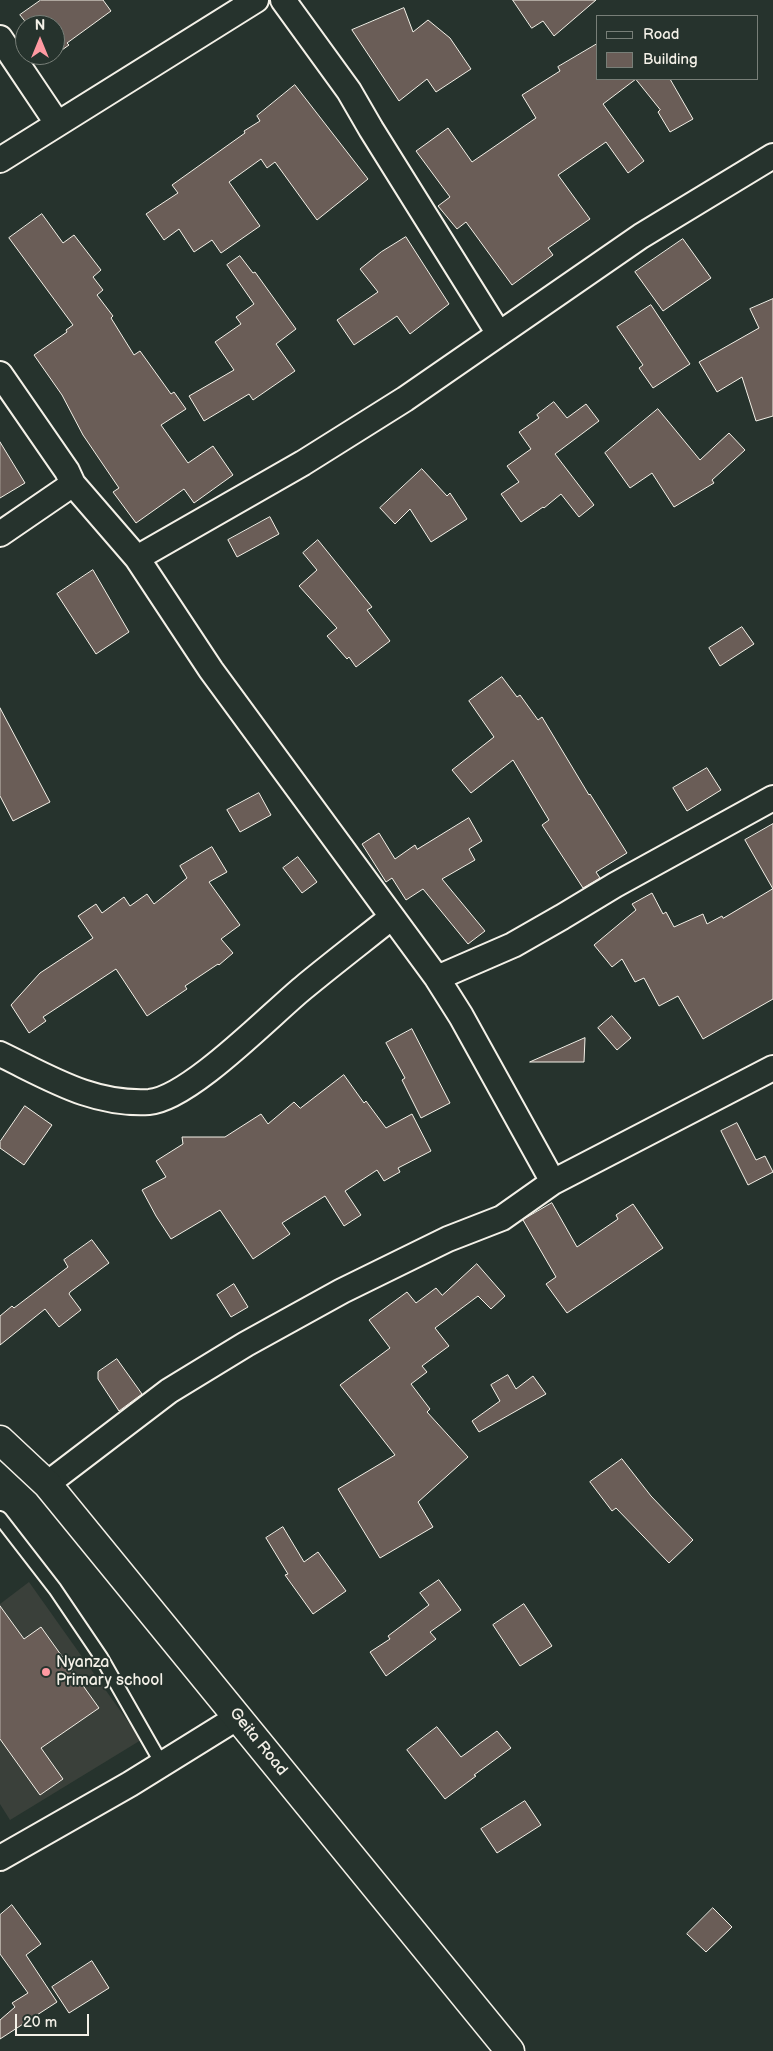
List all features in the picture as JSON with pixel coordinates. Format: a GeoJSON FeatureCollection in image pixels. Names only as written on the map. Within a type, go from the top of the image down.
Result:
{"type":"FeatureCollection","features":[{"type":"Feature","properties":{"kind":"highway","name":"Geita Road"},"geometry":{"type":"LineString","coordinates":[[0,1440],[46,1484],[510,2051]]}},
{"type":"Feature","properties":{"kind":"street"},"geometry":{"type":"LineString","coordinates":[[0,160],[256,0]]}},
{"type":"Feature","properties":{"kind":"street"},"geometry":{"type":"LineString","coordinates":[[283,0],[349,91],[370,129],[499,334]]}},
{"type":"Feature","properties":{"kind":"street"},"geometry":{"type":"LineString","coordinates":[[0,38],[57,123]]}},
{"type":"Feature","properties":{"kind":"street"},"geometry":{"type":"LineString","coordinates":[[136,558],[303,463],[405,399],[641,236],[773,156]]}},
{"type":"Feature","properties":{"kind":"street"},"geometry":{"type":"LineString","coordinates":[[0,374],[67,471],[73,484],[136,558],[211,670],[437,978],[461,1016],[552,1182]]}},
{"type":"Feature","properties":{"kind":"street"},"geometry":{"type":"LineString","coordinates":[[0,534],[73,484]]}},
{"type":"Feature","properties":{"kind":"street"},"geometry":{"type":"LineString","coordinates":[[437,978],[513,945],[615,884],[773,798]]}},
{"type":"Feature","properties":{"kind":"street"},"geometry":{"type":"LineString","coordinates":[[0,1054],[87,1095],[117,1102],[152,1102],[182,1090],[234,1049],[303,988],[392,917]]}},
{"type":"Feature","properties":{"kind":"street"},"geometry":{"type":"LineString","coordinates":[[46,1484],[169,1391],[246,1344],[351,1287],[448,1239],[502,1218],[552,1182],[773,1068]]}},
{"type":"Feature","properties":{"kind":"street"},"geometry":{"type":"LineString","coordinates":[[2,1851],[162,1764],[238,1717]]}},
{"type":"Feature","properties":{"kind":"lane"},"geometry":{"type":"LineString","coordinates":[[0,1518],[55,1589],[101,1657],[162,1764]]}},
{"type":"Feature","properties":{"kind":"shaded area","name":"Nyanza Primary school"},"geometry":{"type":"Polygon","coordinates":[[[29,1582],[141,1740],[10,1820],[0,1804],[0,1604],[29,1582]]]}},
{"type":"Feature","properties":{"kind":"building"},"geometry":{"type":"Polygon","coordinates":[[[41,0],[103,0],[111,11],[67,43],[69,45],[65,48],[65,15],[20,15],[41,0]]]}},
{"type":"Feature","properties":{"kind":"building"},"geometry":{"type":"Polygon","coordinates":[[[513,0],[596,0],[554,36],[543,21],[532,28],[513,0]]]}},
{"type":"Feature","properties":{"kind":"building"},"geometry":{"type":"Polygon","coordinates":[[[404,8],[413,32],[428,20],[450,38],[471,69],[436,92],[427,79],[399,101],[352,30],[404,8]]]}},
{"type":"Feature","properties":{"kind":"building"},"geometry":{"type":"Polygon","coordinates":[[[596,45],[596,80],[635,80],[603,104],[644,161],[628,173],[606,142],[558,175],[590,219],[548,248],[553,255],[512,285],[466,222],[457,229],[438,206],[450,197],[416,151],[448,128],[472,162],[536,118],[522,95],[560,71],[558,67],[596,45]]]}},
{"type":"Feature","properties":{"kind":"building"},"geometry":{"type":"Polygon","coordinates":[[[637,80],[671,80],[693,119],[670,132],[658,112],[660,110],[637,80]]]}},
{"type":"Feature","properties":{"kind":"building"},"geometry":{"type":"Polygon","coordinates":[[[295,85],[368,179],[317,220],[275,162],[267,168],[261,159],[229,182],[260,226],[221,253],[212,240],[194,252],[179,229],[164,240],[146,214],[178,193],[172,185],[260,121],[257,116],[295,85]]]}},
{"type":"Feature","properties":{"kind":"building"},"geometry":{"type":"Polygon","coordinates":[[[42,214],[63,243],[74,235],[101,270],[93,277],[103,290],[97,295],[113,316],[111,318],[134,355],[140,351],[171,394],[174,392],[186,409],[161,425],[188,463],[213,446],[233,475],[194,503],[184,489],[136,523],[113,492],[119,488],[83,435],[62,395],[34,355],[67,332],[66,330],[73,325],[9,238],[42,214]]]}},
{"type":"Feature","properties":{"kind":"building"},"geometry":{"type":"Polygon","coordinates":[[[406,237],[449,304],[410,334],[397,316],[354,345],[337,320],[378,292],[360,269],[381,252],[406,237]]]}},
{"type":"Feature","properties":{"kind":"building"},"geometry":{"type":"Polygon","coordinates":[[[683,239],[711,278],[663,311],[635,272],[683,239]]]}},
{"type":"Feature","properties":{"kind":"building"},"geometry":{"type":"Polygon","coordinates":[[[240,256],[253,273],[255,272],[296,329],[276,344],[295,371],[253,400],[249,394],[204,421],[189,396],[234,370],[215,342],[241,324],[236,317],[254,304],[227,265],[240,256]]]}},
{"type":"Feature","properties":{"kind":"building"},"geometry":{"type":"Polygon","coordinates":[[[773,299],[773,416],[756,421],[742,377],[717,392],[699,362],[759,328],[750,309],[773,299]]]}},
{"type":"Feature","properties":{"kind":"building"},"geometry":{"type":"Polygon","coordinates":[[[651,305],[690,364],[653,388],[639,368],[643,365],[617,327],[651,305]]]}},
{"type":"Feature","properties":{"kind":"building"},"geometry":{"type":"Polygon","coordinates":[[[554,402],[567,418],[586,404],[599,421],[555,454],[594,505],[579,517],[561,494],[544,508],[521,522],[501,494],[519,482],[507,466],[531,449],[519,432],[539,418],[537,415],[554,402]]]}},
{"type":"Feature","properties":{"kind":"building"},"geometry":{"type":"Polygon","coordinates":[[[658,409],[700,460],[729,433],[745,450],[712,480],[714,483],[674,507],[652,473],[630,488],[605,453],[658,409]]]}},
{"type":"Feature","properties":{"kind":"building"},"geometry":{"type":"Polygon","coordinates":[[[0,442],[25,483],[0,498],[0,442]]]}},
{"type":"Feature","properties":{"kind":"building"},"geometry":{"type":"Polygon","coordinates":[[[422,469],[447,496],[450,493],[467,519],[431,542],[410,509],[395,524],[380,508],[422,469]]]}},
{"type":"Feature","properties":{"kind":"building"},"geometry":{"type":"Polygon","coordinates":[[[270,517],[279,534],[237,557],[228,540],[270,517]]]}},
{"type":"Feature","properties":{"kind":"building"},"geometry":{"type":"Polygon","coordinates":[[[318,540],[372,607],[367,610],[390,641],[356,667],[349,657],[347,659],[327,636],[337,628],[299,586],[317,570],[303,553],[318,540]]]}},
{"type":"Feature","properties":{"kind":"building"},"geometry":{"type":"Polygon","coordinates":[[[93,570],[129,632],[96,654],[57,594],[93,570]]]}},
{"type":"Feature","properties":{"kind":"building"},"geometry":{"type":"Polygon","coordinates":[[[742,627],[754,644],[720,666],[709,648],[742,627]]]}},
{"type":"Feature","properties":{"kind":"building"},"geometry":{"type":"Polygon","coordinates":[[[502,677],[517,697],[520,695],[538,720],[542,717],[627,853],[596,872],[600,878],[583,888],[542,825],[549,820],[513,760],[471,793],[452,770],[494,737],[469,701],[502,677]]]}},
{"type":"Feature","properties":{"kind":"building"},"geometry":{"type":"Polygon","coordinates":[[[0,708],[50,802],[13,821],[0,796],[0,708]]]}},
{"type":"Feature","properties":{"kind":"building"},"geometry":{"type":"Polygon","coordinates":[[[707,768],[721,790],[687,811],[673,788],[707,768]]]}},
{"type":"Feature","properties":{"kind":"building"},"geometry":{"type":"Polygon","coordinates":[[[259,793],[271,815],[240,832],[227,810],[259,793]]]}},
{"type":"Feature","properties":{"kind":"building"},"geometry":{"type":"Polygon","coordinates":[[[469,818],[482,841],[469,849],[475,860],[442,879],[485,931],[468,944],[423,889],[406,900],[392,878],[386,882],[362,844],[379,833],[395,859],[415,845],[417,849],[469,818]]]}},
{"type":"Feature","properties":{"kind":"building"},"geometry":{"type":"Polygon","coordinates":[[[773,824],[773,889],[745,840],[773,824]]]}},
{"type":"Feature","properties":{"kind":"building"},"geometry":{"type":"Polygon","coordinates":[[[212,847],[227,872],[209,882],[240,925],[221,939],[233,953],[219,965],[185,986],[187,989],[147,1016],[116,969],[43,1017],[46,1021],[29,1033],[11,1005],[40,973],[93,938],[78,916],[96,904],[102,913],[124,897],[130,906],[147,894],[154,904],[187,878],[180,866],[212,847]]]}},
{"type":"Feature","properties":{"kind":"building"},"geometry":{"type":"Polygon","coordinates":[[[298,857],[317,882],[302,893],[283,868],[298,857]]]}},
{"type":"Feature","properties":{"kind":"building"},"geometry":{"type":"Polygon","coordinates":[[[773,889],[773,999],[703,1039],[678,996],[659,1006],[644,978],[635,982],[622,959],[612,967],[594,945],[636,910],[632,904],[652,893],[663,914],[666,912],[674,927],[703,914],[707,924],[722,916],[723,918],[773,889]]]}},
{"type":"Feature","properties":{"kind":"building"},"geometry":{"type":"Polygon","coordinates":[[[612,1016],[631,1038],[617,1050],[598,1028],[612,1016]]]}},
{"type":"Feature","properties":{"kind":"building"},"geometry":{"type":"Polygon","coordinates":[[[412,1029],[450,1103],[421,1118],[402,1080],[405,1078],[386,1043],[412,1029]]]}},
{"type":"Feature","properties":{"kind":"building"},"geometry":{"type":"Polygon","coordinates":[[[585,1038],[584,1062],[530,1062],[585,1038]]]}},
{"type":"Feature","properties":{"kind":"building"},"geometry":{"type":"Polygon","coordinates":[[[344,1075],[364,1103],[366,1101],[386,1128],[412,1114],[431,1151],[398,1168],[400,1172],[384,1181],[377,1170],[345,1191],[361,1215],[344,1226],[325,1196],[282,1223],[290,1234],[253,1259],[220,1210],[171,1239],[142,1190],[166,1177],[156,1161],[183,1144],[182,1137],[225,1137],[261,1114],[268,1124],[294,1102],[300,1108],[344,1075]]]}},
{"type":"Feature","properties":{"kind":"building"},"geometry":{"type":"Polygon","coordinates":[[[25,1106],[52,1125],[24,1165],[0,1148],[0,1142],[25,1106]]]}},
{"type":"Feature","properties":{"kind":"building"},"geometry":{"type":"Polygon","coordinates":[[[737,1123],[756,1160],[765,1156],[773,1172],[748,1185],[721,1131],[737,1123]]]}},
{"type":"Feature","properties":{"kind":"building"},"geometry":{"type":"Polygon","coordinates":[[[552,1203],[577,1247],[618,1219],[616,1215],[633,1204],[663,1248],[567,1313],[546,1284],[556,1277],[523,1220],[552,1203]]]}},
{"type":"Feature","properties":{"kind":"building"},"geometry":{"type":"Polygon","coordinates":[[[92,1240],[109,1263],[70,1292],[69,1294],[81,1310],[59,1327],[45,1309],[0,1345],[0,1316],[12,1306],[14,1308],[68,1267],[64,1260],[92,1240]]]}},
{"type":"Feature","properties":{"kind":"building"},"geometry":{"type":"Polygon","coordinates":[[[477,1264],[505,1296],[491,1309],[478,1296],[435,1328],[449,1346],[422,1366],[427,1372],[411,1384],[430,1409],[427,1412],[468,1457],[418,1502],[433,1527],[380,1558],[338,1489],[395,1455],[340,1385],[390,1348],[369,1320],[407,1292],[416,1303],[436,1288],[442,1295],[477,1264]]]}},
{"type":"Feature","properties":{"kind":"building"},"geometry":{"type":"Polygon","coordinates":[[[234,1284],[248,1307],[231,1317],[217,1295],[234,1284]]]}},
{"type":"Feature","properties":{"kind":"building"},"geometry":{"type":"Polygon","coordinates":[[[117,1359],[142,1394],[119,1411],[98,1379],[98,1372],[117,1359]]]}},
{"type":"Feature","properties":{"kind":"building"},"geometry":{"type":"Polygon","coordinates":[[[508,1375],[516,1389],[533,1376],[546,1394],[479,1432],[472,1421],[500,1401],[491,1385],[508,1375]]]}},
{"type":"Feature","properties":{"kind":"building"},"geometry":{"type":"Polygon","coordinates":[[[622,1459],[651,1496],[693,1540],[669,1563],[616,1508],[612,1511],[590,1482],[622,1459]]]}},
{"type":"Feature","properties":{"kind":"building"},"geometry":{"type":"Polygon","coordinates":[[[283,1527],[304,1562],[318,1552],[346,1591],[313,1614],[285,1575],[288,1574],[266,1538],[283,1527]]]}},
{"type":"Feature","properties":{"kind":"building"},"geometry":{"type":"Polygon","coordinates":[[[439,1580],[461,1610],[430,1632],[436,1639],[386,1676],[370,1652],[390,1639],[388,1636],[429,1605],[420,1593],[439,1580]]]}},
{"type":"Feature","properties":{"kind":"building"},"geometry":{"type":"Polygon","coordinates":[[[524,1604],[552,1646],[520,1666],[493,1625],[524,1604]]]}},
{"type":"Feature","properties":{"kind":"building"},"geometry":{"type":"Polygon","coordinates":[[[0,1606],[24,1639],[41,1627],[99,1708],[41,1748],[63,1779],[40,1795],[0,1739],[0,1606]]]}},
{"type":"Feature","properties":{"kind":"building"},"geometry":{"type":"Polygon","coordinates":[[[437,1727],[461,1757],[497,1731],[511,1748],[445,1799],[407,1750],[437,1727]]]}},
{"type":"Feature","properties":{"kind":"building"},"geometry":{"type":"Polygon","coordinates":[[[525,1801],[541,1825],[497,1853],[481,1829],[525,1801]]]}},
{"type":"Feature","properties":{"kind":"building"},"geometry":{"type":"Polygon","coordinates":[[[12,1905],[41,1944],[26,1955],[57,2002],[0,2039],[0,2020],[15,2007],[12,2003],[28,1993],[0,1954],[0,1915],[12,1905]]]}},
{"type":"Feature","properties":{"kind":"building"},"geometry":{"type":"Polygon","coordinates":[[[713,1908],[732,1927],[706,1952],[687,1934],[713,1908]]]}},
{"type":"Feature","properties":{"kind":"building"},"geometry":{"type":"Polygon","coordinates":[[[92,1961],[109,1988],[69,2013],[52,1987],[92,1961]]]}},
{"type":"Feature","properties":{"kind":"place","name":"Nyanza Primary school"},"geometry":{"type":"Point","coordinates":[46,1672]}}]}
